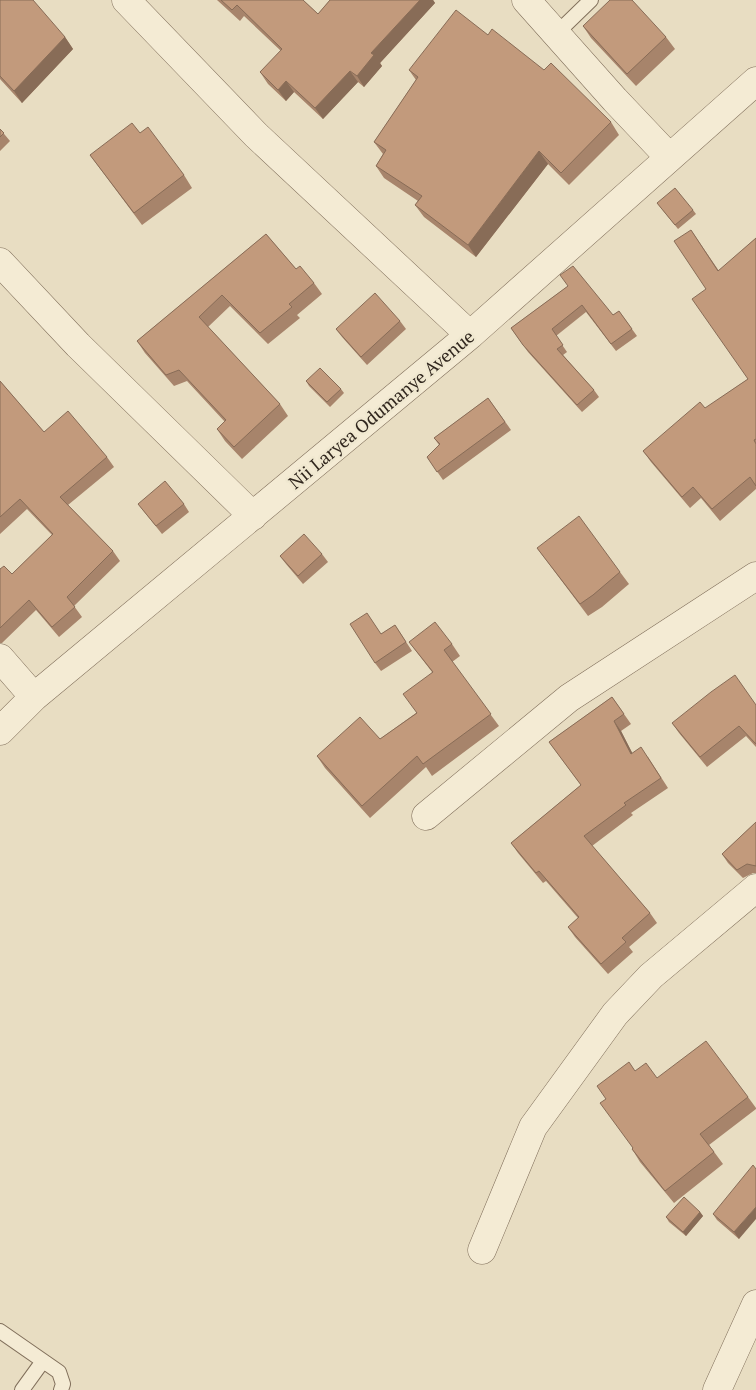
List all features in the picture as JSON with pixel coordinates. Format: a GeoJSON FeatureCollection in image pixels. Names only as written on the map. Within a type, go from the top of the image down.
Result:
{"type":"FeatureCollection","features":[{"type":"Feature","properties":{"kind":"street"},"geometry":{"type":"LineString","coordinates":[[126,0],[256,135],[470,335]]}},
{"type":"Feature","properties":{"kind":"street"},"geometry":{"type":"LineString","coordinates":[[526,0],[614,100],[669,157]]}},
{"type":"Feature","properties":{"kind":"street","name":"Nii Laryea Odumanye Avenue"},"geometry":{"type":"LineString","coordinates":[[0,731],[34,697],[470,335],[597,224],[669,157],[753,91]]}},
{"type":"Feature","properties":{"kind":"street"},"geometry":{"type":"LineString","coordinates":[[0,262],[78,345],[253,516]]}},
{"type":"Feature","properties":{"kind":"street"},"geometry":{"type":"LineString","coordinates":[[426,816],[569,698],[756,576]]}},
{"type":"Feature","properties":{"kind":"street"},"geometry":{"type":"LineString","coordinates":[[0,658],[34,697]]}},
{"type":"Feature","properties":{"kind":"street"},"geometry":{"type":"LineString","coordinates":[[482,1250],[533,1127],[616,1014],[651,976],[756,888]]}},
{"type":"Feature","properties":{"kind":"street"},"geometry":{"type":"LineString","coordinates":[[717,1390],[756,1304]]}},
{"type":"Feature","properties":{"kind":"lane"},"geometry":{"type":"LineString","coordinates":[[556,34],[591,0]]}},
{"type":"Feature","properties":{"kind":"lane"},"geometry":{"type":"LineString","coordinates":[[0,1331],[59,1372],[63,1384],[61,1390]]}},
{"type":"Feature","properties":{"kind":"lane"},"geometry":{"type":"LineString","coordinates":[[22,1390],[43,1361]]}},
{"type":"Feature","properties":{"kind":"building"},"geometry":{"type":"Polygon","coordinates":[[[0,0],[33,0],[65,37],[14,91],[0,76],[0,0]]]}},
{"type":"Feature","properties":{"kind":"building"},"geometry":{"type":"Polygon","coordinates":[[[221,0],[303,0],[318,14],[330,0],[420,0],[371,53],[374,55],[357,76],[350,71],[315,108],[286,81],[278,90],[260,72],[282,49],[237,5],[232,10],[221,0]]]}},
{"type":"Feature","properties":{"kind":"building"},"geometry":{"type":"Polygon","coordinates":[[[610,0],[632,0],[666,37],[627,74],[583,26],[610,0]]]}},
{"type":"Feature","properties":{"kind":"building"},"geometry":{"type":"Polygon","coordinates":[[[456,10],[488,35],[492,29],[544,70],[551,63],[611,122],[561,173],[539,151],[468,245],[415,205],[422,196],[376,166],[386,150],[374,142],[418,77],[409,70],[456,10]]]}},
{"type":"Feature","properties":{"kind":"building"},"geometry":{"type":"Polygon","coordinates":[[[132,123],[140,133],[148,127],[184,175],[134,213],[90,155],[132,123]]]}},
{"type":"Feature","properties":{"kind":"building"},"geometry":{"type":"Polygon","coordinates":[[[0,129],[4,133],[0,137],[0,129]]]}},
{"type":"Feature","properties":{"kind":"building"},"geometry":{"type":"Polygon","coordinates":[[[675,188],[693,210],[675,225],[657,203],[675,188]]]}},
{"type":"Feature","properties":{"kind":"building"},"geometry":{"type":"Polygon","coordinates":[[[691,230],[718,271],[756,238],[756,439],[754,440],[756,444],[756,486],[750,477],[712,509],[693,487],[682,497],[643,451],[700,402],[705,408],[748,379],[692,299],[706,289],[674,241],[691,230]]]}},
{"type":"Feature","properties":{"kind":"building"},"geometry":{"type":"Polygon","coordinates":[[[266,234],[296,269],[300,266],[314,283],[289,304],[292,307],[260,333],[222,295],[199,317],[280,404],[234,447],[217,429],[226,420],[179,370],[166,375],[137,341],[266,234]]]}},
{"type":"Feature","properties":{"kind":"building"},"geometry":{"type":"Polygon","coordinates":[[[573,266],[613,315],[619,311],[632,329],[611,344],[582,305],[552,329],[563,345],[557,349],[594,390],[577,405],[523,345],[511,328],[568,286],[560,275],[573,266]]]}},
{"type":"Feature","properties":{"kind":"building"},"geometry":{"type":"Polygon","coordinates":[[[375,293],[400,321],[361,357],[336,329],[375,293]]]}},
{"type":"Feature","properties":{"kind":"building"},"geometry":{"type":"Polygon","coordinates":[[[320,368],[341,389],[327,402],[306,381],[320,368]]]}},
{"type":"Feature","properties":{"kind":"building"},"geometry":{"type":"Polygon","coordinates":[[[0,381],[44,432],[68,411],[107,457],[60,497],[113,551],[67,597],[75,607],[52,627],[29,600],[0,628],[0,569],[4,566],[12,574],[53,534],[20,499],[0,517],[0,381]]]}},
{"type":"Feature","properties":{"kind":"building"},"geometry":{"type":"Polygon","coordinates":[[[488,398],[505,422],[437,472],[427,457],[440,444],[434,438],[488,398]]]}},
{"type":"Feature","properties":{"kind":"building"},"geometry":{"type":"Polygon","coordinates":[[[165,481],[184,504],[156,526],[138,504],[165,481]]]}},
{"type":"Feature","properties":{"kind":"building"},"geometry":{"type":"Polygon","coordinates":[[[579,516],[620,572],[580,604],[537,548],[579,516]]]}},
{"type":"Feature","properties":{"kind":"building"},"geometry":{"type":"Polygon","coordinates":[[[304,534],[322,554],[298,576],[280,556],[304,534]]]}},
{"type":"Feature","properties":{"kind":"building"},"geometry":{"type":"Polygon","coordinates":[[[367,613],[381,634],[395,625],[406,642],[375,663],[350,624],[367,613]]]}},
{"type":"Feature","properties":{"kind":"building"},"geometry":{"type":"Polygon","coordinates":[[[435,622],[452,644],[444,650],[491,714],[423,764],[417,756],[362,806],[317,756],[360,717],[380,739],[417,713],[403,694],[433,672],[409,642],[435,622]]]}},
{"type":"Feature","properties":{"kind":"building"},"geometry":{"type":"Polygon","coordinates":[[[735,675],[756,705],[756,744],[739,726],[700,757],[672,723],[735,675]]]}},
{"type":"Feature","properties":{"kind":"building"},"geometry":{"type":"Polygon","coordinates":[[[612,697],[624,714],[614,721],[631,754],[641,747],[661,778],[624,803],[626,805],[584,836],[650,913],[622,938],[626,942],[601,964],[568,927],[579,917],[539,871],[536,873],[511,843],[581,785],[549,742],[612,697]]]}},
{"type":"Feature","properties":{"kind":"building"},"geometry":{"type":"Polygon","coordinates":[[[756,822],[756,866],[747,864],[737,870],[722,854],[756,822]]]}},
{"type":"Feature","properties":{"kind":"building"},"geometry":{"type":"Polygon","coordinates":[[[706,1041],[748,1097],[700,1134],[714,1152],[665,1191],[632,1149],[600,1103],[606,1099],[597,1086],[629,1062],[635,1071],[646,1063],[657,1078],[706,1041]]]}},
{"type":"Feature","properties":{"kind":"building"},"geometry":{"type":"Polygon","coordinates":[[[753,1165],[756,1169],[756,1207],[734,1232],[713,1214],[753,1165]]]}},
{"type":"Feature","properties":{"kind":"building"},"geometry":{"type":"Polygon","coordinates":[[[684,1197],[700,1212],[683,1232],[666,1217],[684,1197]]]}}]}
